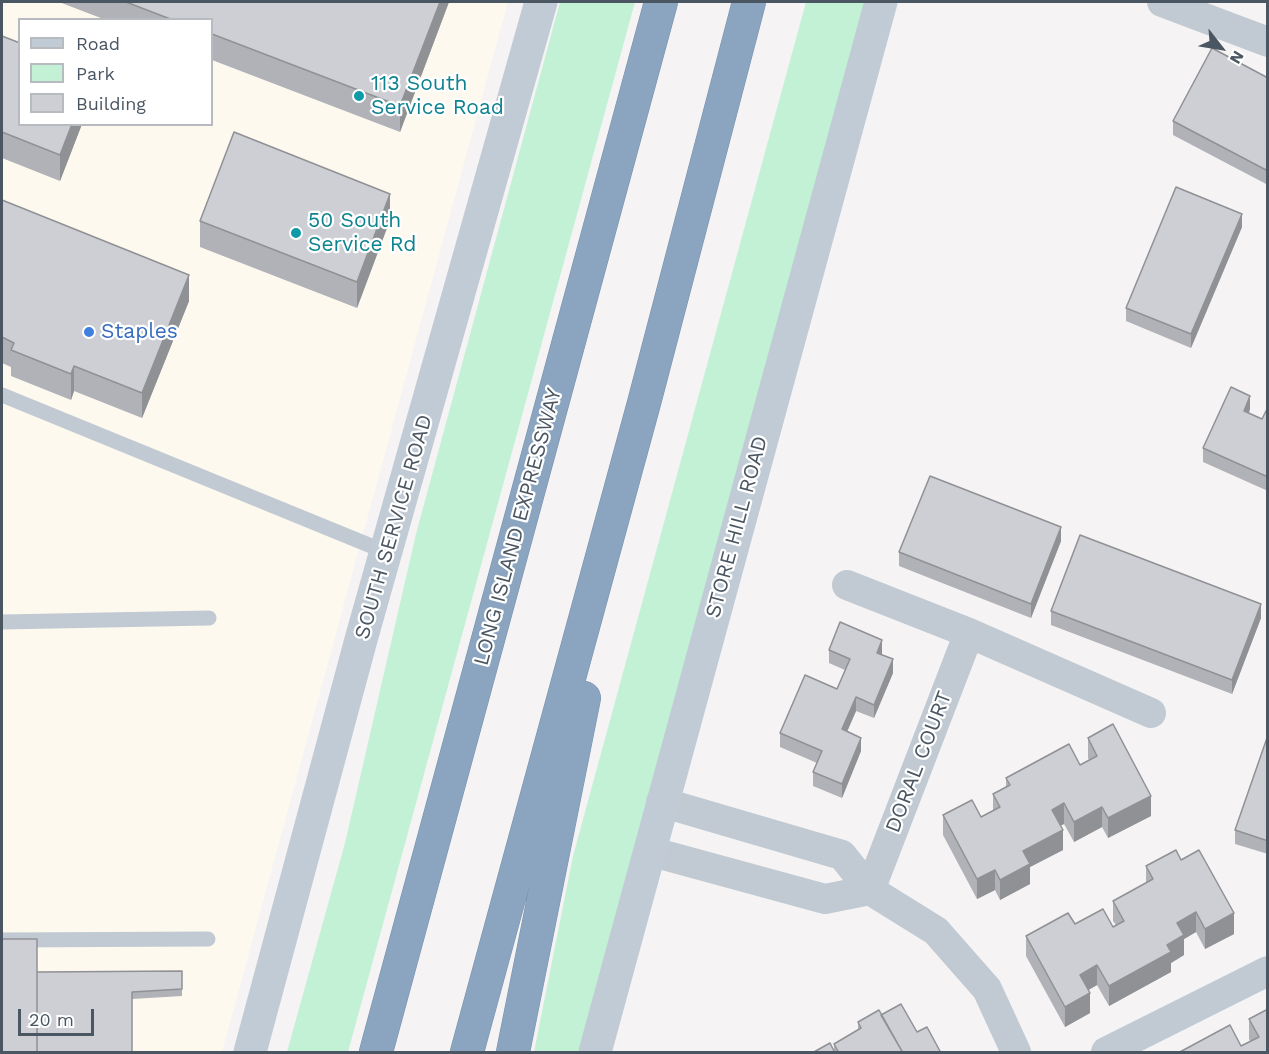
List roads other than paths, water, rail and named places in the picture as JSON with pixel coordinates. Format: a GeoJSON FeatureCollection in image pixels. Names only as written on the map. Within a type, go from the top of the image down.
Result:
{"type":"FeatureCollection","features":[{"type":"Feature","properties":{"kind":"highway","name":"LONG ISLAND EXPRESSWAY"},"geometry":{"type":"LineString","coordinates":[[376,1053],[661,2]]}},
{"type":"Feature","properties":{"kind":"highway"},"geometry":{"type":"LineString","coordinates":[[467,1053],[644,403],[749,2]]}},
{"type":"Feature","properties":{"kind":"highway"},"geometry":{"type":"LineString","coordinates":[[513,1053],[644,403]]}},
{"type":"Feature","properties":{"kind":"main road","name":"SOUTH SERVICE ROAD"},"geometry":{"type":"LineString","coordinates":[[250,1053],[386,552],[541,2]]}},
{"type":"Feature","properties":{"kind":"main road","name":"STORE HILL ROAD"},"geometry":{"type":"LineString","coordinates":[[595,1053],[661,802],[881,2]]}},
{"type":"Feature","properties":{"kind":"street"},"geometry":{"type":"LineString","coordinates":[[1162,2],[1268,42]]}},
{"type":"Feature","properties":{"kind":"street"},"geometry":{"type":"LineString","coordinates":[[847,585],[969,633],[1151,713]]}},
{"type":"Feature","properties":{"kind":"street","name":"DORAL COURT"},"geometry":{"type":"LineString","coordinates":[[870,890],[969,633]]}},
{"type":"Feature","properties":{"kind":"street"},"geometry":{"type":"LineString","coordinates":[[661,802],[842,855],[870,890],[936,931],[987,989],[1016,1053]]}},
{"type":"Feature","properties":{"kind":"street"},"geometry":{"type":"LineString","coordinates":[[649,851],[825,899],[870,890]]}},
{"type":"Feature","properties":{"kind":"street"},"geometry":{"type":"LineString","coordinates":[[1106,1053],[1268,972]]}},
{"type":"Feature","properties":{"kind":"lane"},"geometry":{"type":"LineString","coordinates":[[2,395],[386,552]]}},
{"type":"Feature","properties":{"kind":"lane"},"geometry":{"type":"LineString","coordinates":[[2,622],[209,618]]}},
{"type":"Feature","properties":{"kind":"lane"},"geometry":{"type":"LineString","coordinates":[[2,940],[208,939]]}},
{"type":"Feature","properties":{"kind":"place","name":"113 South Service Road"},"geometry":{"type":"Point","coordinates":[359,96]}},
{"type":"Feature","properties":{"kind":"place","name":"50 South Service Rd"},"geometry":{"type":"Point","coordinates":[296,233]}},
{"type":"Feature","properties":{"kind":"place","name":"Staples"},"geometry":{"type":"Point","coordinates":[89,332]}}]}
